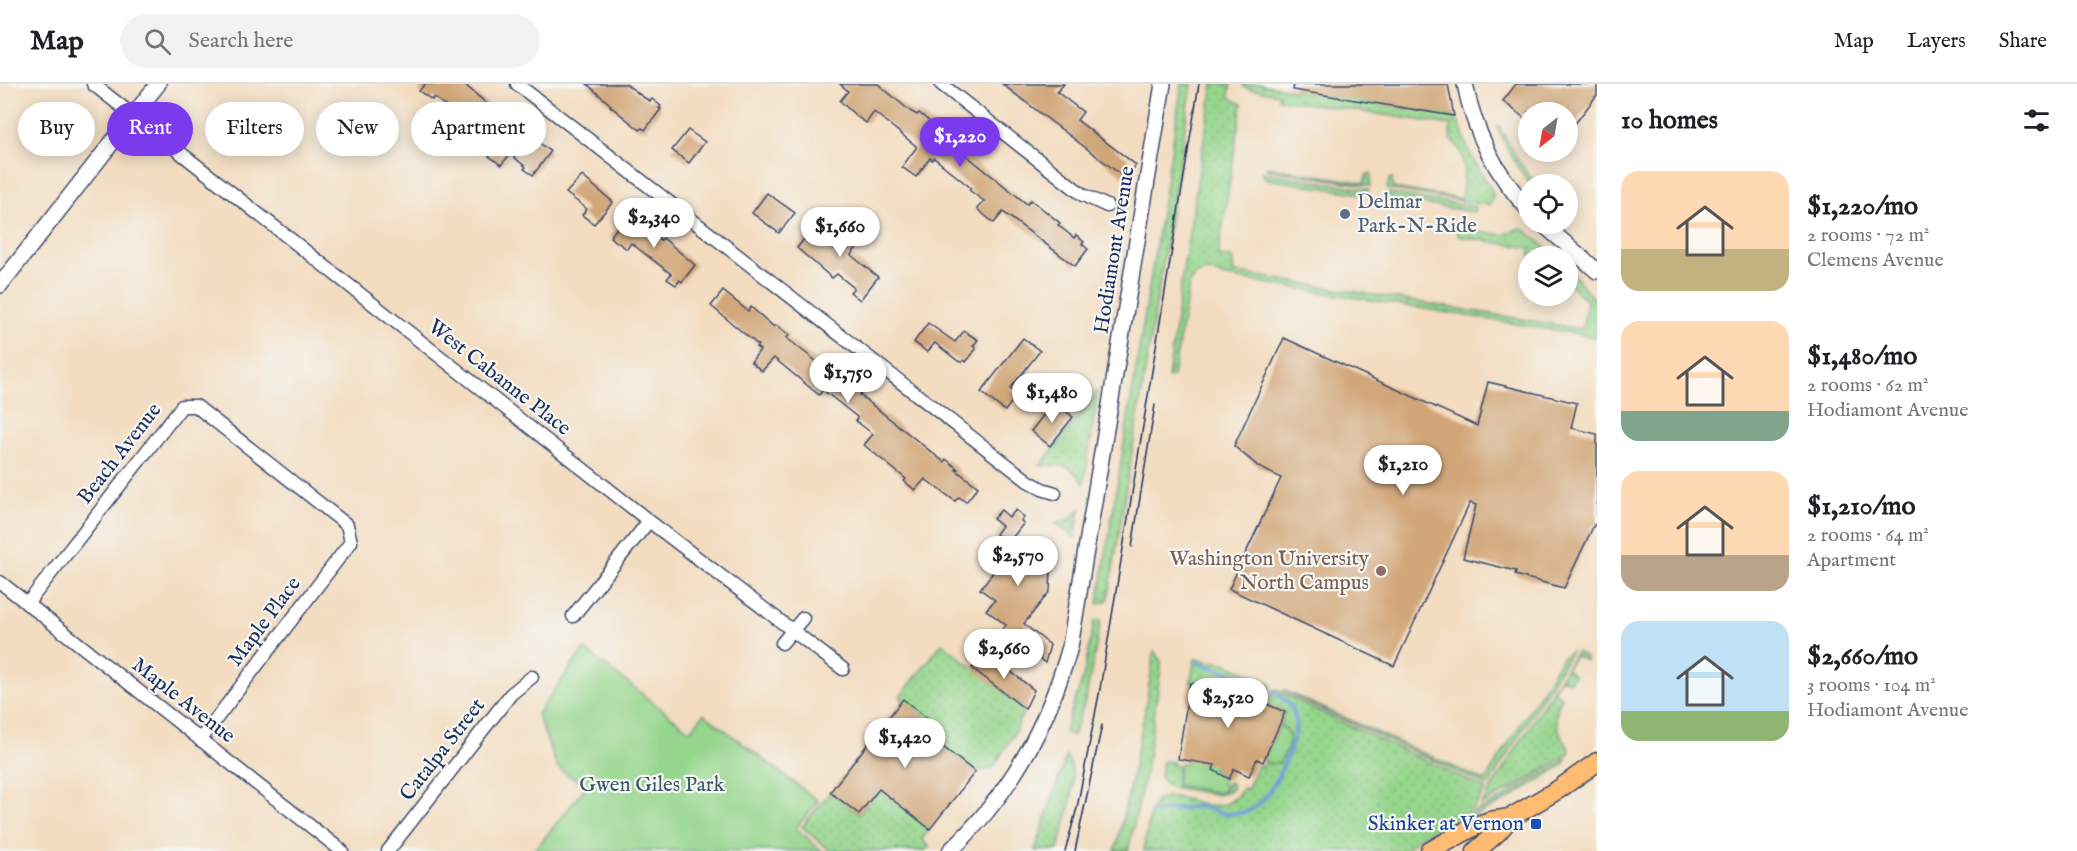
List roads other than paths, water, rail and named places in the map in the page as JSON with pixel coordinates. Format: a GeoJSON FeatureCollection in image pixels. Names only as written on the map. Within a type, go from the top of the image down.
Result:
{"type":"FeatureCollection","features":[{"type":"Feature","properties":{"kind":"main road"},"geometry":{"type":"LineString","coordinates":[[1476,851],[1510,818],[1595,767]]}},
{"type":"Feature","properties":{"kind":"main road"},"geometry":{"type":"LineString","coordinates":[[1430,851],[1475,826],[1510,818]]}},
{"type":"Feature","properties":{"kind":"street","name":"West Cabanne Place"},"geometry":{"type":"LineString","coordinates":[[93,84],[116,102]]}},
{"type":"Feature","properties":{"kind":"street"},"geometry":{"type":"LineString","coordinates":[[144,102],[158,84]]}},
{"type":"Feature","properties":{"kind":"street"},"geometry":{"type":"LineString","coordinates":[[517,84],[1028,481],[1055,493]]}},
{"type":"Feature","properties":{"kind":"street"},"geometry":{"type":"LineString","coordinates":[[941,84],[1083,195],[1107,206]]}},
{"type":"Feature","properties":{"kind":"street","name":"Hodiamont Avenue"},"geometry":{"type":"LineString","coordinates":[[950,851],[993,804],[1026,756],[1052,704],[1070,647],[1163,84]]}},
{"type":"Feature","properties":{"kind":"street"},"geometry":{"type":"LineString","coordinates":[[1466,84],[1472,111],[1487,150],[1504,179],[1518,196]]}},
{"type":"Feature","properties":{"kind":"street"},"geometry":{"type":"LineString","coordinates":[[0,285],[107,150]]}},
{"type":"Feature","properties":{"kind":"street","name":"West Cabanne Place"},"geometry":{"type":"LineString","coordinates":[[185,156],[650,521],[843,669]]}},
{"type":"Feature","properties":{"kind":"street"},"geometry":{"type":"LineString","coordinates":[[1554,234],[1592,266]]}},
{"type":"Feature","properties":{"kind":"street","name":"Beach Avenue"},"geometry":{"type":"LineString","coordinates":[[27,604],[182,406],[196,406],[346,525]]}},
{"type":"Feature","properties":{"kind":"street"},"geometry":{"type":"LineString","coordinates":[[573,616],[650,521]]}},
{"type":"Feature","properties":{"kind":"street","name":"Maple Place"},"geometry":{"type":"LineString","coordinates":[[200,740],[351,542],[346,525]]}},
{"type":"Feature","properties":{"kind":"street","name":"Maple Avenue"},"geometry":{"type":"LineString","coordinates":[[0,582],[342,851]]}},
{"type":"Feature","properties":{"kind":"street"},"geometry":{"type":"LineString","coordinates":[[782,643],[803,618]]}},
{"type":"Feature","properties":{"kind":"street","name":"Catalpa Street"},"geometry":{"type":"LineString","coordinates":[[388,851],[511,694],[532,677]]}},
{"type":"Feature","properties":{"kind":"waterway"},"geometry":{"type":"LineString","coordinates":[[1198,663],[1239,676],[1268,689]]}},
{"type":"Feature","properties":{"kind":"waterway"},"geometry":{"type":"LineString","coordinates":[[1151,813],[1195,807],[1223,814],[1234,814],[1251,810],[1261,802],[1278,776],[1288,755],[1296,729],[1295,716],[1290,705],[1273,692]]}},
{"type":"Feature","properties":{"kind":"tram line"},"geometry":{"type":"LineString","coordinates":[[1065,851],[1077,808],[1100,689],[1199,84]]}},
{"type":"Feature","properties":{"kind":"tram line"},"geometry":{"type":"LineString","coordinates":[[1132,547],[1155,405]]}},
{"type":"Feature","properties":{"kind":"tram line"},"geometry":{"type":"LineString","coordinates":[[1075,851],[1102,725]]}},
{"type":"Feature","properties":{"kind":"place","name":"Delmar Park-N-Ride"},"geometry":{"type":"Point","coordinates":[1345,214]}},
{"type":"Feature","properties":{"kind":"place","name":"Washington University North Campus"},"geometry":{"type":"Point","coordinates":[1381,571]}},
{"type":"Feature","properties":{"kind":"place","name":"Skinker at Vernon"},"geometry":{"type":"Point","coordinates":[1536,824]}},
{"type":"Feature","properties":{"kind":"park label","name":"Gwen Giles Park"},"geometry":{"type":"Point","coordinates":[652,785]}}]}
